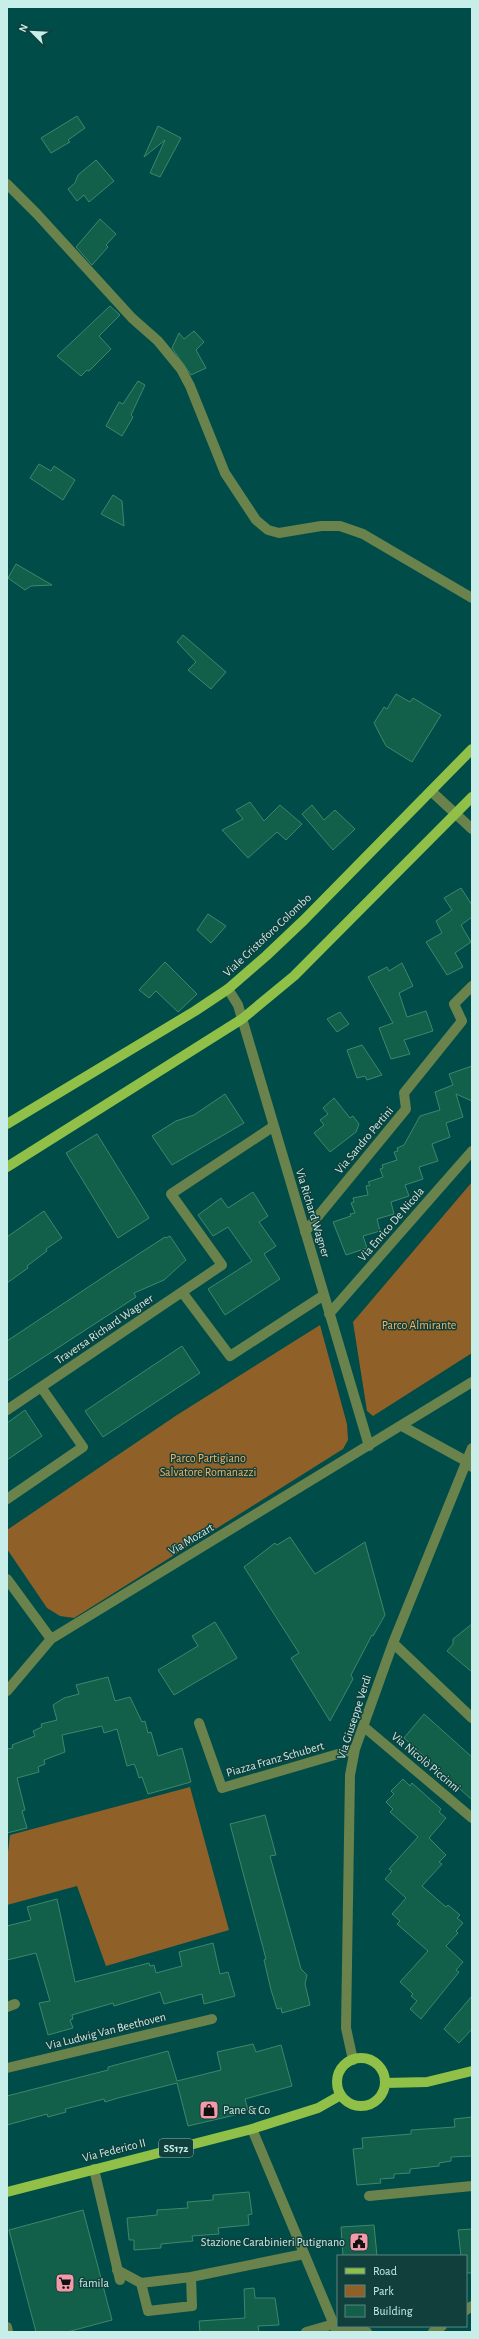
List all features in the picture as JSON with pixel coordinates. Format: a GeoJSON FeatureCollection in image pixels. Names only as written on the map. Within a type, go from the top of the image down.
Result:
{"type":"FeatureCollection","features":[{"type":"Feature","properties":{"kind":"main road","name":"Viale Cristoforo Colombo"},"geometry":{"type":"LineString","coordinates":[[7,1124],[195,1011],[228,989],[293,930],[472,749]]}},
{"type":"Feature","properties":{"kind":"main road"},"geometry":{"type":"LineString","coordinates":[[7,1167],[242,1020],[294,976],[472,797]]}},
{"type":"Feature","properties":{"kind":"main road"},"geometry":{"type":"LineString","coordinates":[[366,2059],[372,2061],[381,2070],[384,2083],[380,2095],[370,2104],[364,2106],[351,2104],[341,2095],[337,2083],[340,2072],[347,2062],[366,2059]]}},
{"type":"Feature","properties":{"kind":"main road"},"geometry":{"type":"LineString","coordinates":[[384,2083],[427,2082],[472,2071]]}},
{"type":"Feature","properties":{"kind":"main road","name":"Via Federico II"},"geometry":{"type":"LineString","coordinates":[[7,2192],[252,2129],[318,2108],[341,2095]]}},
{"type":"Feature","properties":{"kind":"street"},"geometry":{"type":"LineString","coordinates":[[7,184],[37,214],[132,318],[158,341],[181,369],[225,473],[256,520],[268,530],[279,533],[321,526],[333,526],[363,534],[472,598]]}},
{"type":"Feature","properties":{"kind":"street"},"geometry":{"type":"LineString","coordinates":[[431,791],[472,829]]}},
{"type":"Feature","properties":{"kind":"street","name":"Via Sandro Pertini"},"geometry":{"type":"LineString","coordinates":[[305,1232],[406,1109],[404,1093],[462,1021],[454,1004],[472,986]]}},
{"type":"Feature","properties":{"kind":"street","name":"Via Richard Wagner"},"geometry":{"type":"LineString","coordinates":[[228,989],[238,1005],[369,1446]]}},
{"type":"Feature","properties":{"kind":"street","name":"Traversa Richard Wagner"},"geometry":{"type":"LineString","coordinates":[[7,1410],[222,1265],[171,1194],[274,1126]]}},
{"type":"Feature","properties":{"kind":"street","name":"Via Enrico De Nicola"},"geometry":{"type":"LineString","coordinates":[[329,1314],[472,1151]]}},
{"type":"Feature","properties":{"kind":"street"},"geometry":{"type":"LineString","coordinates":[[182,1292],[230,1356],[324,1296]]}},
{"type":"Feature","properties":{"kind":"street","name":"Via Mozart"},"geometry":{"type":"LineString","coordinates":[[7,1691],[51,1639],[472,1382]]}},
{"type":"Feature","properties":{"kind":"street"},"geometry":{"type":"LineString","coordinates":[[7,1499],[83,1447],[41,1387]]}},
{"type":"Feature","properties":{"kind":"street"},"geometry":{"type":"LineString","coordinates":[[402,1426],[469,1464]]}},
{"type":"Feature","properties":{"kind":"street","name":"Via Giuseppe Verdi"},"geometry":{"type":"LineString","coordinates":[[353,2060],[346,2028],[350,1774],[355,1750],[393,1643],[469,1464],[472,1448]]}},
{"type":"Feature","properties":{"kind":"street"},"geometry":{"type":"LineString","coordinates":[[7,1579],[51,1639]]}},
{"type":"Feature","properties":{"kind":"street"},"geometry":{"type":"LineString","coordinates":[[393,1643],[472,1718]]}},
{"type":"Feature","properties":{"kind":"street","name":"Piazza Franz Schubert"},"geometry":{"type":"LineString","coordinates":[[199,1723],[222,1788],[355,1750]]}},
{"type":"Feature","properties":{"kind":"street","name":"Via Nicolò Piccinni"},"geometry":{"type":"LineString","coordinates":[[363,1726],[472,1818]]}},
{"type":"Feature","properties":{"kind":"street","name":"Via Ludwig Van Beethoven"},"geometry":{"type":"LineString","coordinates":[[7,2068],[212,2019]]}},
{"type":"Feature","properties":{"kind":"street"},"geometry":{"type":"LineString","coordinates":[[252,2129],[304,2254],[337,2325]]}},
{"type":"Feature","properties":{"kind":"street"},"geometry":{"type":"LineString","coordinates":[[94,2169],[119,2275],[141,2283],[191,2277],[304,2254]]}},
{"type":"Feature","properties":{"kind":"street"},"geometry":{"type":"LineString","coordinates":[[370,2196],[472,2186]]}},
{"type":"Feature","properties":{"kind":"street"},"geometry":{"type":"LineString","coordinates":[[141,2283],[148,2311],[192,2306],[191,2277]]}},
{"type":"Feature","properties":{"kind":"street"},"geometry":{"type":"LineString","coordinates":[[7,2327],[8,2332]]}},
{"type":"Feature","properties":{"kind":"street"},"geometry":{"type":"LineString","coordinates":[[306,2332],[338,2327],[367,2332]]}},
{"type":"Feature","properties":{"kind":"green space","name":"Parco Almirante"},"geometry":{"type":"Polygon","coordinates":[[[472,1182],[472,1353],[373,1416],[367,1411],[353,1322],[472,1182]]]}},
{"type":"Feature","properties":{"kind":"green space","name":"Parco Partigiano Salvatore Romanazzi"},"geometry":{"type":"Polygon","coordinates":[[[320,1325],[347,1424],[348,1440],[343,1449],[74,1618],[60,1616],[47,1608],[7,1549],[7,1530],[177,1415],[320,1325]]]}},
{"type":"Feature","properties":{"kind":"green space"},"geometry":{"type":"Polygon","coordinates":[[[190,1787],[229,1930],[106,1966],[77,1886],[7,1905],[7,1861],[10,1835],[190,1787]]]}},
{"type":"Feature","properties":{"kind":"building"},"geometry":{"type":"Polygon","coordinates":[[[77,116],[85,128],[68,140],[70,142],[51,153],[41,138],[77,116]]]}},
{"type":"Feature","properties":{"kind":"building"},"geometry":{"type":"Polygon","coordinates":[[[158,126],[181,138],[160,177],[150,173],[165,140],[144,157],[158,126]]]}},
{"type":"Feature","properties":{"kind":"building"},"geometry":{"type":"Polygon","coordinates":[[[96,160],[114,181],[89,202],[84,195],[77,201],[68,189],[75,183],[78,175],[96,160]]]}},
{"type":"Feature","properties":{"kind":"building"},"geometry":{"type":"Polygon","coordinates":[[[100,219],[116,234],[106,245],[108,247],[92,265],[76,247],[100,219]]]}},
{"type":"Feature","properties":{"kind":"building"},"geometry":{"type":"Polygon","coordinates":[[[110,306],[120,315],[99,336],[111,349],[89,371],[87,370],[81,376],[57,356],[110,306]]]}},
{"type":"Feature","properties":{"kind":"building"},"geometry":{"type":"Polygon","coordinates":[[[194,331],[204,342],[196,350],[206,368],[191,375],[172,348],[179,333],[184,339],[194,331]]]}},
{"type":"Feature","properties":{"kind":"building"},"geometry":{"type":"Polygon","coordinates":[[[138,381],[145,385],[131,415],[133,417],[122,436],[106,426],[119,402],[123,404],[138,381]]]}},
{"type":"Feature","properties":{"kind":"building"},"geometry":{"type":"Polygon","coordinates":[[[39,464],[51,471],[54,466],[75,480],[63,500],[30,478],[39,464]]]}},
{"type":"Feature","properties":{"kind":"building"},"geometry":{"type":"Polygon","coordinates":[[[113,495],[122,501],[124,526],[101,514],[113,495]]]}},
{"type":"Feature","properties":{"kind":"building"},"geometry":{"type":"Polygon","coordinates":[[[16,564],[52,585],[31,586],[25,590],[8,578],[16,564]]]}},
{"type":"Feature","properties":{"kind":"building"},"geometry":{"type":"Polygon","coordinates":[[[183,635],[226,672],[211,689],[188,670],[196,662],[177,642],[183,635]]]}},
{"type":"Feature","properties":{"kind":"building"},"geometry":{"type":"Polygon","coordinates":[[[396,694],[410,702],[413,698],[441,715],[412,762],[386,746],[374,723],[384,707],[387,709],[396,694]]]}},
{"type":"Feature","properties":{"kind":"building"},"geometry":{"type":"Polygon","coordinates":[[[250,802],[264,821],[280,805],[302,824],[286,840],[277,832],[248,858],[222,830],[243,819],[236,810],[250,802]]]}},
{"type":"Feature","properties":{"kind":"building"},"geometry":{"type":"Polygon","coordinates":[[[312,805],[324,820],[335,810],[355,829],[333,850],[302,814],[312,805]]]}},
{"type":"Feature","properties":{"kind":"building"},"geometry":{"type":"Polygon","coordinates":[[[461,888],[472,905],[472,917],[461,925],[471,942],[455,953],[463,967],[447,975],[426,942],[442,933],[436,921],[452,910],[444,898],[461,888]]]}},
{"type":"Feature","properties":{"kind":"building"},"geometry":{"type":"Polygon","coordinates":[[[208,914],[226,926],[211,943],[197,930],[208,914]]]}},
{"type":"Feature","properties":{"kind":"building"},"geometry":{"type":"Polygon","coordinates":[[[165,962],[197,994],[178,1012],[156,991],[149,998],[139,990],[165,962]]]}},
{"type":"Feature","properties":{"kind":"building"},"geometry":{"type":"Polygon","coordinates":[[[402,963],[413,986],[399,993],[407,1017],[426,1011],[433,1031],[404,1040],[410,1054],[391,1059],[379,1028],[393,1023],[368,977],[387,967],[389,971],[402,963]]]}},
{"type":"Feature","properties":{"kind":"building"},"geometry":{"type":"Polygon","coordinates":[[[340,1012],[349,1024],[337,1032],[327,1019],[340,1012]]]}},
{"type":"Feature","properties":{"kind":"building"},"geometry":{"type":"Polygon","coordinates":[[[362,1045],[382,1075],[367,1080],[365,1076],[357,1078],[347,1050],[362,1045]]]}},
{"type":"Feature","properties":{"kind":"building"},"geometry":{"type":"Polygon","coordinates":[[[472,1066],[472,1101],[456,1094],[463,1117],[446,1123],[450,1137],[432,1144],[438,1161],[419,1167],[423,1179],[405,1185],[409,1196],[391,1202],[394,1214],[377,1219],[380,1231],[363,1236],[367,1248],[346,1255],[333,1222],[351,1216],[350,1214],[355,1213],[351,1203],[354,1202],[353,1198],[368,1195],[366,1186],[370,1185],[368,1182],[383,1177],[380,1169],[383,1168],[382,1165],[397,1160],[394,1152],[398,1151],[397,1148],[404,1145],[420,1116],[440,1110],[435,1092],[453,1085],[449,1074],[472,1066]]]}},
{"type":"Feature","properties":{"kind":"building"},"geometry":{"type":"Polygon","coordinates":[[[225,1094],[244,1123],[172,1165],[152,1136],[176,1121],[194,1115],[225,1094]]]}},
{"type":"Feature","properties":{"kind":"building"},"geometry":{"type":"Polygon","coordinates":[[[334,1098],[350,1118],[353,1116],[359,1124],[356,1132],[330,1152],[314,1133],[324,1125],[320,1120],[328,1114],[323,1108],[334,1098]]]}},
{"type":"Feature","properties":{"kind":"building"},"geometry":{"type":"Polygon","coordinates":[[[97,1134],[149,1218],[118,1238],[66,1153],[97,1134]]]}},
{"type":"Feature","properties":{"kind":"building"},"geometry":{"type":"Polygon","coordinates":[[[253,1192],[268,1216],[259,1222],[276,1246],[264,1254],[280,1279],[225,1315],[208,1289],[252,1261],[228,1227],[213,1236],[198,1215],[221,1198],[228,1208],[253,1192]]]}},
{"type":"Feature","properties":{"kind":"building"},"geometry":{"type":"Polygon","coordinates":[[[44,1211],[62,1238],[46,1249],[47,1251],[27,1266],[28,1268],[7,1283],[7,1237],[44,1211]]]}},
{"type":"Feature","properties":{"kind":"building"},"geometry":{"type":"Polygon","coordinates":[[[170,1236],[186,1260],[164,1280],[134,1293],[136,1297],[7,1381],[7,1341],[165,1237],[170,1236]]]}},
{"type":"Feature","properties":{"kind":"building"},"geometry":{"type":"Polygon","coordinates":[[[182,1346],[200,1373],[103,1437],[85,1411],[182,1346]]]}},
{"type":"Feature","properties":{"kind":"building"},"geometry":{"type":"Polygon","coordinates":[[[25,1410],[42,1436],[7,1460],[7,1423],[25,1410]]]}},
{"type":"Feature","properties":{"kind":"building"},"geometry":{"type":"Polygon","coordinates":[[[290,1537],[315,1574],[365,1542],[385,1615],[373,1636],[372,1635],[351,1675],[353,1679],[330,1721],[291,1658],[299,1653],[244,1567],[275,1543],[277,1545],[290,1537]]]}},
{"type":"Feature","properties":{"kind":"building"},"geometry":{"type":"Polygon","coordinates":[[[215,1622],[237,1658],[174,1695],[158,1670],[198,1646],[192,1636],[215,1622]]]}},
{"type":"Feature","properties":{"kind":"building"},"geometry":{"type":"Polygon","coordinates":[[[472,1624],[472,1672],[447,1651],[453,1644],[453,1639],[472,1624]]]}},
{"type":"Feature","properties":{"kind":"building"},"geometry":{"type":"Polygon","coordinates":[[[108,1677],[115,1701],[130,1697],[142,1722],[145,1721],[148,1733],[151,1732],[158,1756],[182,1748],[191,1782],[148,1794],[142,1777],[139,1778],[134,1764],[127,1766],[117,1729],[104,1733],[102,1726],[62,1735],[65,1752],[44,1760],[45,1764],[38,1767],[39,1772],[17,1778],[25,1810],[22,1811],[27,1828],[7,1833],[7,1749],[13,1748],[12,1745],[35,1736],[33,1731],[42,1727],[41,1724],[57,1720],[53,1705],[64,1698],[79,1694],[76,1685],[108,1677]]]}},
{"type":"Feature","properties":{"kind":"building"},"geometry":{"type":"Polygon","coordinates":[[[424,1714],[472,1757],[472,1800],[404,1738],[424,1714]]]}},
{"type":"Feature","properties":{"kind":"building"},"geometry":{"type":"Polygon","coordinates":[[[403,1779],[410,1786],[412,1783],[441,1809],[439,1812],[446,1818],[429,1838],[446,1855],[439,1862],[442,1864],[422,1886],[446,1907],[448,1905],[460,1915],[457,1918],[463,1923],[456,1931],[458,1933],[446,1946],[463,1962],[456,1970],[459,1972],[421,2019],[410,2009],[417,2001],[411,1996],[413,1994],[400,1982],[428,1951],[397,1924],[400,1921],[392,1914],[406,1898],[385,1879],[392,1871],[389,1869],[418,1837],[390,1812],[393,1809],[386,1802],[394,1794],[391,1791],[403,1779]]]}},
{"type":"Feature","properties":{"kind":"building"},"geometry":{"type":"Polygon","coordinates":[[[265,1815],[276,1855],[270,1856],[301,1969],[307,1975],[305,1984],[310,2005],[282,2013],[281,2008],[277,2009],[271,1990],[264,1960],[266,1959],[230,1824],[265,1815]]]}},
{"type":"Feature","properties":{"kind":"building"},"geometry":{"type":"Polygon","coordinates":[[[57,1899],[75,1982],[149,1963],[150,1966],[154,1965],[156,1973],[182,1966],[179,1952],[213,1943],[220,1974],[228,1972],[235,1996],[204,2004],[202,1994],[164,2004],[160,1992],[114,2006],[113,2003],[72,2015],[73,2019],[70,2020],[73,2028],[48,2035],[39,2003],[50,2001],[36,1953],[7,1960],[7,1926],[31,1920],[27,1907],[57,1899]]]}},
{"type":"Feature","properties":{"kind":"building"},"geometry":{"type":"Polygon","coordinates":[[[472,1996],[472,2029],[459,2043],[444,2029],[472,1996]]]}},
{"type":"Feature","properties":{"kind":"building"},"geometry":{"type":"Polygon","coordinates":[[[253,2044],[256,2052],[281,2045],[292,2086],[245,2099],[248,2110],[235,2115],[188,2126],[177,2083],[105,2102],[104,2099],[65,2109],[66,2112],[48,2117],[47,2114],[7,2125],[7,2096],[108,2070],[108,2067],[168,2051],[177,2081],[221,2070],[217,2052],[253,2044]]]}},
{"type":"Feature","properties":{"kind":"building"},"geometry":{"type":"Polygon","coordinates":[[[472,2117],[472,2156],[451,2157],[451,2161],[439,2163],[439,2166],[410,2169],[410,2173],[394,2174],[394,2178],[380,2179],[381,2183],[357,2185],[353,2149],[363,2148],[362,2138],[411,2134],[411,2130],[455,2127],[454,2119],[472,2117]]]}},
{"type":"Feature","properties":{"kind":"building"},"geometry":{"type":"Polygon","coordinates":[[[249,2192],[252,2214],[248,2215],[249,2225],[218,2228],[219,2234],[192,2236],[193,2241],[161,2244],[161,2248],[134,2250],[134,2240],[129,2240],[127,2218],[157,2215],[157,2210],[188,2208],[187,2202],[213,2200],[213,2195],[249,2192]]]}},
{"type":"Feature","properties":{"kind":"building"},"geometry":{"type":"Polygon","coordinates":[[[83,2210],[112,2320],[67,2332],[36,2332],[9,2230],[83,2210]]]}},
{"type":"Feature","properties":{"kind":"building","name":"Stazione Carabinieri Putignano"},"geometry":{"type":"Polygon","coordinates":[[[374,2225],[377,2255],[343,2255],[341,2227],[374,2225]]]}},
{"type":"Feature","properties":{"kind":"building"},"geometry":{"type":"Polygon","coordinates":[[[472,2229],[472,2273],[467,2273],[467,2255],[461,2255],[458,2230],[472,2229]]]}},
{"type":"Feature","properties":{"kind":"building"},"geometry":{"type":"Polygon","coordinates":[[[254,2288],[255,2298],[275,2298],[279,2325],[258,2326],[259,2332],[200,2332],[199,2321],[245,2318],[244,2289],[254,2288]]]}},
{"type":"Feature","properties":{"kind":"place","name":"Pane & Co"},"geometry":{"type":"Point","coordinates":[209,2110]}},
{"type":"Feature","properties":{"kind":"place","name":"Stazione Carabinieri Putignano"},"geometry":{"type":"Point","coordinates":[359,2242]}},
{"type":"Feature","properties":{"kind":"place","name":"famila"},"geometry":{"type":"Point","coordinates":[65,2283]}}]}
